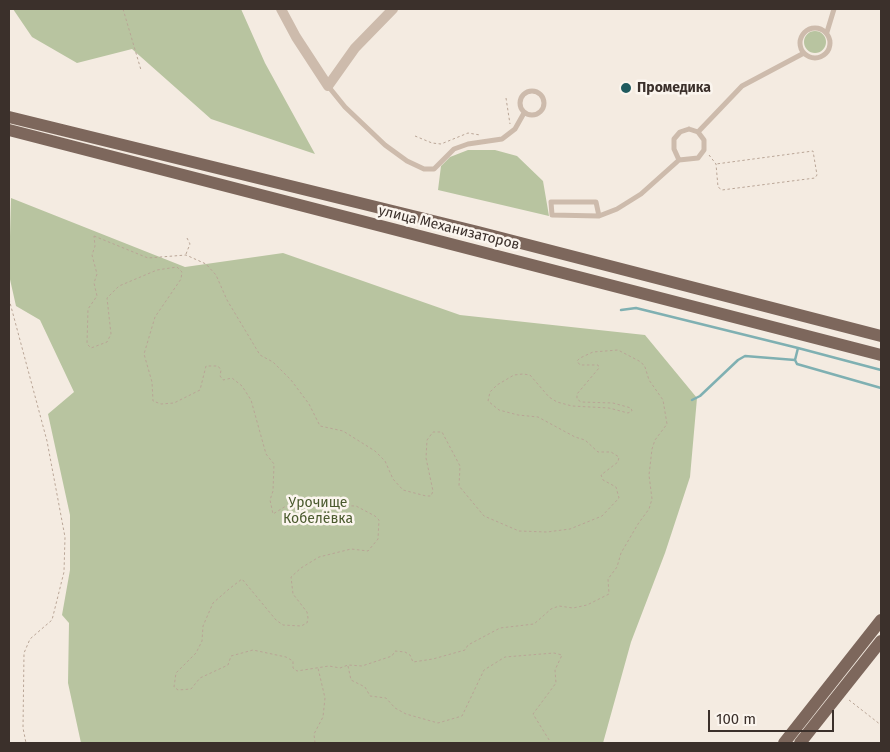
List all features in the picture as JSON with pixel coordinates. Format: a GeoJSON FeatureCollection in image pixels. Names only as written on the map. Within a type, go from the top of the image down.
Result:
{"type":"FeatureCollection","features":[{"type":"Feature","properties":{"kind":"main road","name":"улица Механизаторов"},"geometry":{"type":"LineString","coordinates":[[9,117],[478,232],[881,336]]}},
{"type":"Feature","properties":{"kind":"main road","name":"улица Механизаторов"},"geometry":{"type":"LineString","coordinates":[[9,130],[881,355]]}},
{"type":"Feature","properties":{"kind":"main road"},"geometry":{"type":"LineString","coordinates":[[784,743],[881,620]]}},
{"type":"Feature","properties":{"kind":"main road"},"geometry":{"type":"LineString","coordinates":[[800,743],[881,641]]}},
{"type":"Feature","properties":{"kind":"street"},"geometry":{"type":"LineString","coordinates":[[281,9],[296,37],[328,86],[356,48],[393,9]]}},
{"type":"Feature","properties":{"kind":"lane"},"geometry":{"type":"LineString","coordinates":[[826,32],[834,9]]}},
{"type":"Feature","properties":{"kind":"lane"},"geometry":{"type":"LineString","coordinates":[[812,28],[820,28],[826,32],[830,40],[830,47],[825,54],[818,58],[804,53],[800,46],[800,38],[805,31],[812,28]]}},
{"type":"Feature","properties":{"kind":"lane"},"geometry":{"type":"LineString","coordinates":[[698,132],[742,86],[804,53]]}},
{"type":"Feature","properties":{"kind":"lane"},"geometry":{"type":"LineString","coordinates":[[328,86],[345,107],[385,145],[407,161],[424,169],[434,169],[454,149],[468,144],[502,139],[515,129],[524,113]]}},
{"type":"Feature","properties":{"kind":"lane"},"geometry":{"type":"LineString","coordinates":[[535,91],[542,96],[544,105],[540,112],[533,116],[524,113],[520,106],[521,98],[527,92],[535,91]]}},
{"type":"Feature","properties":{"kind":"lane"},"geometry":{"type":"LineString","coordinates":[[599,216],[596,202],[551,202],[552,215],[599,216],[618,209],[641,194],[679,160],[688,161],[698,158],[704,150],[704,140],[698,132],[689,129],[680,132],[674,139],[674,149],[679,160]]}},
{"type":"Feature","properties":{"kind":"path"},"geometry":{"type":"LineString","coordinates":[[123,9],[142,70]]}},
{"type":"Feature","properties":{"kind":"path"},"geometry":{"type":"LineString","coordinates":[[506,98],[510,125]]}},
{"type":"Feature","properties":{"kind":"path"},"geometry":{"type":"LineString","coordinates":[[414,136],[432,143],[441,144],[468,133],[484,135]]}},
{"type":"Feature","properties":{"kind":"path"},"geometry":{"type":"LineString","coordinates":[[704,150],[716,164],[718,187],[722,190],[815,178],[817,175],[813,152],[716,164]]}},
{"type":"Feature","properties":{"kind":"path"},"geometry":{"type":"LineString","coordinates":[[94,236],[148,258],[186,255],[206,264],[216,275],[249,339],[260,355],[273,362],[292,380],[309,404],[320,426],[343,431],[375,451],[385,461],[393,479],[403,490],[426,496],[431,496],[433,491],[426,458],[427,440],[433,432],[442,432],[460,466],[459,486],[484,516],[519,531],[547,532],[570,529],[602,516],[619,498],[618,491],[603,480],[602,475],[618,462],[619,457],[611,452],[598,452],[585,440],[575,437],[538,417],[518,415],[499,410],[488,401],[488,396],[497,385],[514,375],[523,374],[530,376],[549,397],[558,402],[572,406],[609,408],[628,413],[632,411],[631,408],[613,403],[581,402],[577,399],[577,394],[600,368],[598,365],[591,363],[580,365],[577,361],[593,352],[618,350],[641,362],[646,367],[649,380],[663,400],[667,424],[655,440],[652,449],[649,475],[652,499],[649,509],[621,553],[617,567],[608,579],[609,594],[587,605],[573,608],[559,606],[551,609],[534,624],[500,628],[468,644],[465,650],[434,659],[413,662],[405,652],[395,651],[392,656],[362,666],[348,665],[340,668],[329,666],[297,671],[293,668],[293,661],[286,657],[253,650],[231,656],[228,665],[200,678],[191,688],[178,690],[174,687],[176,673],[196,653],[202,641],[203,626],[213,603],[229,589],[242,579],[283,625],[301,626],[307,623],[307,612],[293,594],[291,577],[301,568],[319,557],[351,549],[368,551],[378,539],[379,527],[375,516],[356,506],[309,505],[294,508],[286,506],[273,514],[270,500],[273,491],[274,464],[266,454],[251,400],[242,386],[232,378],[222,380],[220,376],[221,370],[218,366],[206,366],[200,390],[174,403],[162,404],[153,401],[152,382],[144,354],[155,318],[181,279],[182,272],[177,267],[156,270],[139,280],[119,286],[107,298],[111,334],[107,342],[91,348],[87,344],[88,309],[97,296],[94,283],[96,274],[92,255],[95,246],[94,236]]}},
{"type":"Feature","properties":{"kind":"path"},"geometry":{"type":"LineString","coordinates":[[186,255],[190,244],[187,238]]}},
{"type":"Feature","properties":{"kind":"path"},"geometry":{"type":"LineString","coordinates":[[9,299],[46,441],[65,537],[64,572],[52,620],[30,639],[24,652],[23,728],[26,743]]}},
{"type":"Feature","properties":{"kind":"path"},"geometry":{"type":"LineString","coordinates":[[348,665],[352,680],[365,687],[370,696],[386,698],[395,708],[406,714],[438,723],[462,716],[470,702],[473,688],[484,670],[505,657],[554,653],[562,656],[555,670],[556,683],[533,714],[551,743]]}},
{"type":"Feature","properties":{"kind":"path"},"geometry":{"type":"LineString","coordinates":[[315,743],[314,734],[323,717],[325,698],[318,668]]}},
{"type":"Feature","properties":{"kind":"path"},"geometry":{"type":"LineString","coordinates":[[840,694],[881,725]]}},
{"type":"Feature","properties":{"kind":"green space"},"geometry":{"type":"Polygon","coordinates":[[[13,9],[241,9],[265,63],[315,154],[211,119],[132,49],[77,63],[32,37],[13,9]]]}},
{"type":"Feature","properties":{"kind":"green space"},"geometry":{"type":"Polygon","coordinates":[[[815,31],[823,34],[826,42],[823,50],[815,53],[807,50],[804,42],[807,34],[815,31]]]}},
{"type":"Feature","properties":{"kind":"green space"},"geometry":{"type":"Polygon","coordinates":[[[468,150],[495,150],[517,156],[543,181],[549,216],[438,190],[441,166],[450,157],[468,150]]]}},
{"type":"Feature","properties":{"kind":"green space","name":"Урочище Кобелёвка"},"geometry":{"type":"Polygon","coordinates":[[[11,198],[185,267],[283,253],[460,315],[645,335],[697,398],[690,477],[665,553],[631,642],[603,743],[81,743],[68,683],[69,623],[62,615],[70,570],[70,515],[48,414],[74,392],[40,320],[16,306],[9,275],[11,198]]]}},
{"type":"Feature","properties":{"kind":"waterway"},"geometry":{"type":"LineString","coordinates":[[621,310],[636,308],[798,348],[795,360],[797,364],[881,388]]}},
{"type":"Feature","properties":{"kind":"waterway"},"geometry":{"type":"LineString","coordinates":[[798,348],[881,370]]}},
{"type":"Feature","properties":{"kind":"waterway"},"geometry":{"type":"LineString","coordinates":[[692,400],[700,396],[738,360],[745,356],[795,360]]}},
{"type":"Feature","properties":{"kind":"place","name":"Промедика"},"geometry":{"type":"Point","coordinates":[626,88]}}]}
